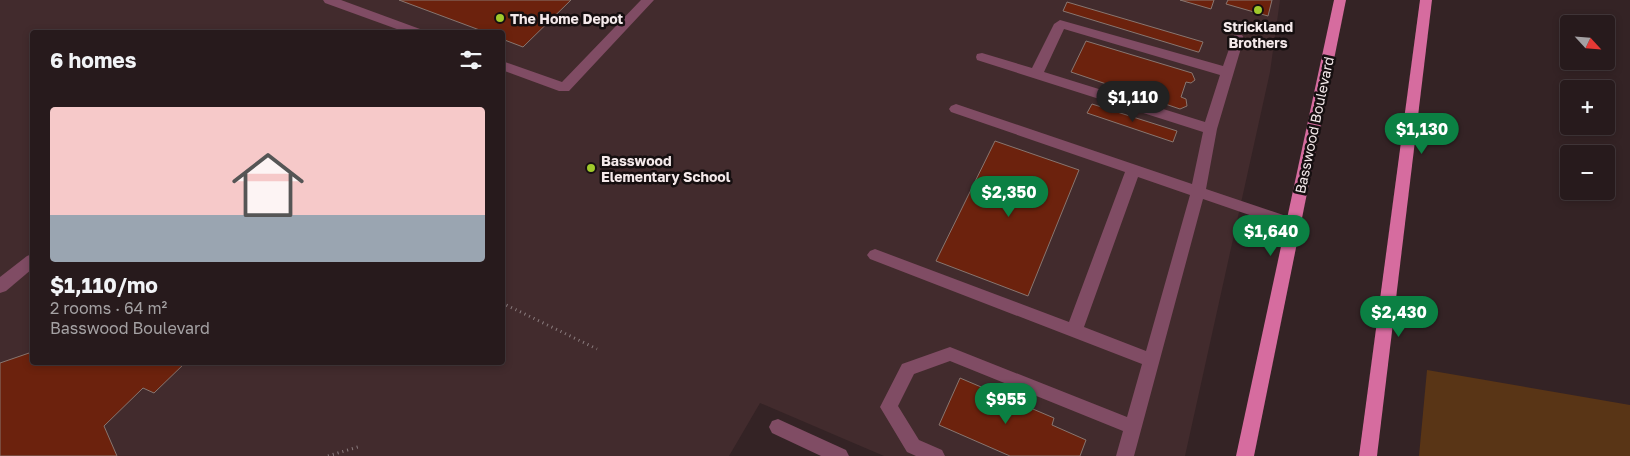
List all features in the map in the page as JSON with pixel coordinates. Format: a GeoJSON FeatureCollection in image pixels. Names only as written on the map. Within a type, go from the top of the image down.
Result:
{"type":"FeatureCollection","features":[{"type":"Feature","properties":{"kind":"main road","name":"Basswood Boulevard"},"geometry":{"type":"LineString","coordinates":[[1245,456],[1340,0]]}},
{"type":"Feature","properties":{"kind":"main road"},"geometry":{"type":"LineString","coordinates":[[1368,456],[1426,0]]}},
{"type":"Feature","properties":{"kind":"lane"},"geometry":{"type":"LineString","coordinates":[[329,0],[411,30]]}},
{"type":"Feature","properties":{"kind":"lane"},"geometry":{"type":"LineString","coordinates":[[505,66],[564,88],[648,0]]}},
{"type":"Feature","properties":{"kind":"lane"},"geometry":{"type":"LineString","coordinates":[[1036,74],[1060,24],[1227,72]]}},
{"type":"Feature","properties":{"kind":"lane"},"geometry":{"type":"LineString","coordinates":[[1125,456],[1198,192],[1210,129],[1238,38]]}},
{"type":"Feature","properties":{"kind":"lane"},"geometry":{"type":"LineString","coordinates":[[982,57],[1210,129]]}},
{"type":"Feature","properties":{"kind":"lane"},"geometry":{"type":"LineString","coordinates":[[956,109],[1293,224]]}},
{"type":"Feature","properties":{"kind":"lane"},"geometry":{"type":"LineString","coordinates":[[1074,330],[1133,170]]}},
{"type":"Feature","properties":{"kind":"lane"},"geometry":{"type":"LineString","coordinates":[[875,255],[1151,360]]}},
{"type":"Feature","properties":{"kind":"lane"},"geometry":{"type":"LineString","coordinates":[[0,286],[30,262]]}},
{"type":"Feature","properties":{"kind":"lane"},"geometry":{"type":"LineString","coordinates":[[936,456],[913,446],[889,407],[908,369],[950,354],[1133,427]]}},
{"type":"Feature","properties":{"kind":"lane"},"geometry":{"type":"LineString","coordinates":[[778,427],[840,456]]}},
{"type":"Feature","properties":{"kind":"path"},"geometry":{"type":"LineString","coordinates":[[505,304],[597,349]]}},
{"type":"Feature","properties":{"kind":"path"},"geometry":{"type":"LineString","coordinates":[[328,456],[361,446]]}},
{"type":"Feature","properties":{"kind":"shaded area"},"geometry":{"type":"Polygon","coordinates":[[[0,0],[1280,0],[1270,72],[1185,456],[884,456],[760,403],[729,456],[0,456],[0,0]]]}},
{"type":"Feature","properties":{"kind":"shaded area"},"geometry":{"type":"Polygon","coordinates":[[[1427,370],[1630,405],[1630,456],[1419,456],[1427,370]]]}},
{"type":"Feature","properties":{"kind":"building","name":"The Home Depot"},"geometry":{"type":"Polygon","coordinates":[[[399,0],[571,0],[523,47],[505,40],[505,30],[480,30],[399,0]]]}},
{"type":"Feature","properties":{"kind":"building"},"geometry":{"type":"Polygon","coordinates":[[[1180,0],[1214,0],[1211,9],[1180,0]]]}},
{"type":"Feature","properties":{"kind":"building","name":"Strickland Brothers"},"geometry":{"type":"Polygon","coordinates":[[[1228,0],[1272,0],[1268,16],[1226,4],[1228,0]]]}},
{"type":"Feature","properties":{"kind":"building"},"geometry":{"type":"Polygon","coordinates":[[[1067,2],[1203,42],[1198,52],[1063,11],[1067,2]]]}},
{"type":"Feature","properties":{"kind":"building"},"geometry":{"type":"Polygon","coordinates":[[[1086,41],[1192,73],[1195,80],[1191,83],[1186,82],[1181,97],[1186,99],[1187,106],[1180,109],[1071,72],[1086,41]]]}},
{"type":"Feature","properties":{"kind":"building"},"geometry":{"type":"Polygon","coordinates":[[[1092,104],[1177,131],[1173,142],[1087,113],[1092,104]]]}},
{"type":"Feature","properties":{"kind":"building"},"geometry":{"type":"Polygon","coordinates":[[[995,141],[1079,170],[1028,296],[936,261],[995,141]]]}},
{"type":"Feature","properties":{"kind":"building"},"geometry":{"type":"Polygon","coordinates":[[[30,353],[30,365],[183,365],[154,393],[143,388],[104,426],[117,456],[0,456],[0,363],[30,353]]]}},
{"type":"Feature","properties":{"kind":"building"},"geometry":{"type":"Polygon","coordinates":[[[960,378],[1054,418],[1052,425],[1086,440],[1080,456],[1010,456],[939,425],[960,378]]]}},
{"type":"Feature","properties":{"kind":"place","name":"Strickland Brothers"},"geometry":{"type":"Point","coordinates":[1258,10]}},
{"type":"Feature","properties":{"kind":"place","name":"The Home Depot"},"geometry":{"type":"Point","coordinates":[500,18]}},
{"type":"Feature","properties":{"kind":"place","name":"Basswood Elementary School"},"geometry":{"type":"Point","coordinates":[591,168]}}]}
